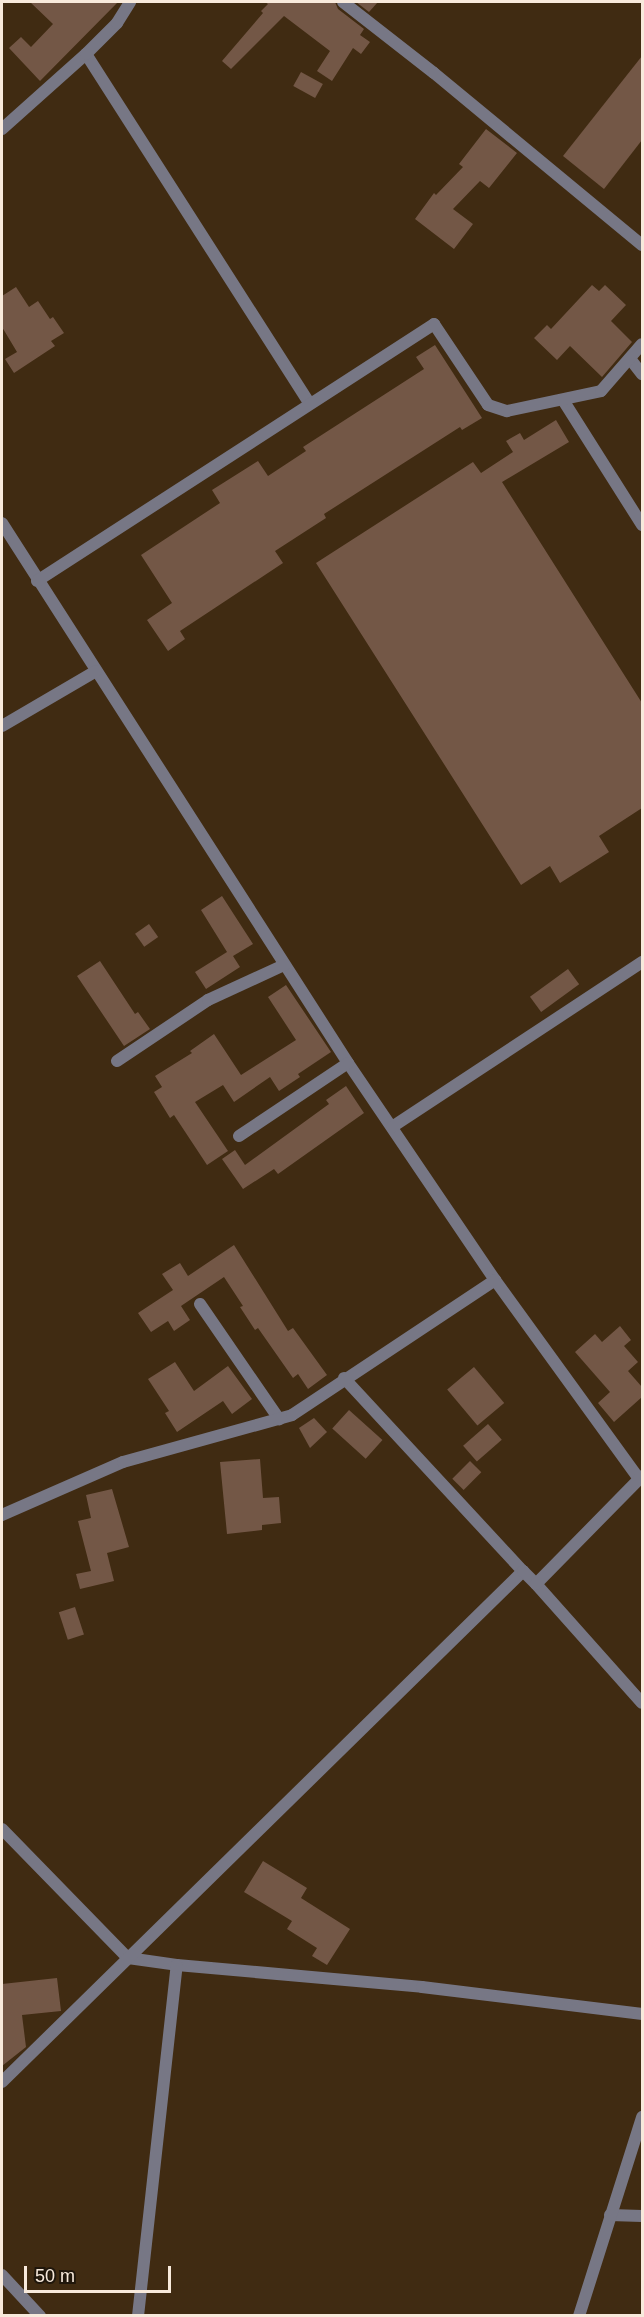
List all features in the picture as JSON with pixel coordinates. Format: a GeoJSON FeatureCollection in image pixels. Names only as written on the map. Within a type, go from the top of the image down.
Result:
{"type":"FeatureCollection","features":[{"type":"Feature","properties":{"kind":"street"},"geometry":{"type":"LineString","coordinates":[[2,129],[86,54],[117,23],[130,2]]}},
{"type":"Feature","properties":{"kind":"street"},"geometry":{"type":"LineString","coordinates":[[343,2],[434,73],[642,245]]}},
{"type":"Feature","properties":{"kind":"street"},"geometry":{"type":"LineString","coordinates":[[86,54],[309,403]]}},
{"type":"Feature","properties":{"kind":"street"},"geometry":{"type":"LineString","coordinates":[[37,581],[434,324],[488,405],[507,411],[601,392],[631,360],[642,344]]}},
{"type":"Feature","properties":{"kind":"street"},"geometry":{"type":"LineString","coordinates":[[631,360],[642,374]]}},
{"type":"Feature","properties":{"kind":"street"},"geometry":{"type":"LineString","coordinates":[[563,400],[642,525]]}},
{"type":"Feature","properties":{"kind":"street"},"geometry":{"type":"LineString","coordinates":[[2,523],[37,581],[348,1063],[495,1280],[641,1478],[536,1584]]}},
{"type":"Feature","properties":{"kind":"street"},"geometry":{"type":"LineString","coordinates":[[2,726],[96,672]]}},
{"type":"Feature","properties":{"kind":"street"},"geometry":{"type":"LineString","coordinates":[[392,1127],[642,962]]}},
{"type":"Feature","properties":{"kind":"street"},"geometry":{"type":"LineString","coordinates":[[117,1061],[208,1000],[285,965]]}},
{"type":"Feature","properties":{"kind":"street"},"geometry":{"type":"LineString","coordinates":[[239,1136],[348,1063]]}},
{"type":"Feature","properties":{"kind":"street"},"geometry":{"type":"LineString","coordinates":[[2,1515],[123,1462],[292,1415],[344,1378],[495,1280]]}},
{"type":"Feature","properties":{"kind":"street"},"geometry":{"type":"LineString","coordinates":[[200,1304],[279,1419]]}},
{"type":"Feature","properties":{"kind":"street"},"geometry":{"type":"LineString","coordinates":[[344,1378],[536,1584],[642,1703]]}},
{"type":"Feature","properties":{"kind":"street"},"geometry":{"type":"LineString","coordinates":[[2,2082],[523,1571]]}},
{"type":"Feature","properties":{"kind":"street"},"geometry":{"type":"LineString","coordinates":[[2,1830],[128,1958],[177,1965],[422,1988],[642,2014]]}},
{"type":"Feature","properties":{"kind":"street"},"geometry":{"type":"LineString","coordinates":[[138,2316],[177,1965]]}},
{"type":"Feature","properties":{"kind":"street"},"geometry":{"type":"LineString","coordinates":[[579,2316],[642,2117]]}},
{"type":"Feature","properties":{"kind":"street"},"geometry":{"type":"LineString","coordinates":[[610,2215],[642,2216]]}},
{"type":"Feature","properties":{"kind":"street"},"geometry":{"type":"LineString","coordinates":[[2,2275],[40,2316]]}},
{"type":"Feature","properties":{"kind":"building"},"geometry":{"type":"Polygon","coordinates":[[[30,2],[118,2],[40,81],[9,48],[21,37],[31,47],[53,24],[30,2]]]}},
{"type":"Feature","properties":{"kind":"building"},"geometry":{"type":"Polygon","coordinates":[[[265,2],[335,2],[338,9],[364,29],[360,35],[370,42],[361,54],[353,48],[332,81],[317,71],[330,51],[284,16],[231,69],[222,61],[263,13],[261,11],[268,4],[265,2]]]}},
{"type":"Feature","properties":{"kind":"building"},"geometry":{"type":"Polygon","coordinates":[[[356,2],[378,2],[369,12],[356,2]]]}},
{"type":"Feature","properties":{"kind":"building"},"geometry":{"type":"Polygon","coordinates":[[[642,56],[642,140],[604,189],[563,156],[642,56]]]}},
{"type":"Feature","properties":{"kind":"building"},"geometry":{"type":"Polygon","coordinates":[[[301,72],[323,84],[315,98],[293,86],[301,72]]]}},
{"type":"Feature","properties":{"kind":"building"},"geometry":{"type":"Polygon","coordinates":[[[486,129],[517,153],[489,188],[480,181],[453,209],[473,224],[454,249],[415,219],[434,193],[436,195],[463,167],[459,164],[486,129]]]}},
{"type":"Feature","properties":{"kind":"building"},"geometry":{"type":"Polygon","coordinates":[[[592,285],[599,291],[605,285],[626,305],[611,321],[632,342],[602,377],[570,346],[557,360],[534,338],[547,325],[551,329],[592,285]]]}},
{"type":"Feature","properties":{"kind":"building"},"geometry":{"type":"Polygon","coordinates":[[[16,287],[29,307],[38,301],[50,319],[53,317],[64,333],[51,341],[55,346],[14,373],[5,359],[17,352],[2,327],[2,296],[16,287]]]}},
{"type":"Feature","properties":{"kind":"building"},"geometry":{"type":"Polygon","coordinates":[[[435,345],[482,418],[462,430],[460,427],[324,514],[326,518],[275,551],[283,563],[180,631],[185,639],[168,651],[147,620],[172,603],[141,555],[220,503],[212,490],[258,461],[268,476],[306,451],[303,447],[424,369],[416,357],[435,345]]]}},
{"type":"Feature","properties":{"kind":"building"},"geometry":{"type":"Polygon","coordinates":[[[556,420],[569,442],[502,482],[642,703],[642,808],[599,836],[609,852],[560,883],[550,866],[521,885],[316,563],[473,462],[481,473],[513,452],[506,441],[520,433],[524,440],[556,420]]]}},
{"type":"Feature","properties":{"kind":"building"},"geometry":{"type":"Polygon","coordinates":[[[222,896],[253,944],[233,956],[240,967],[206,989],[195,972],[227,952],[201,910],[222,896]]]}},
{"type":"Feature","properties":{"kind":"building"},"geometry":{"type":"Polygon","coordinates":[[[149,924],[158,937],[144,947],[135,934],[149,924]]]}},
{"type":"Feature","properties":{"kind":"building"},"geometry":{"type":"Polygon","coordinates":[[[100,961],[135,1014],[138,1012],[150,1029],[124,1046],[77,976],[100,961]]]}},
{"type":"Feature","properties":{"kind":"building"},"geometry":{"type":"Polygon","coordinates":[[[568,969],[579,984],[541,1012],[530,997],[568,969]]]}},
{"type":"Feature","properties":{"kind":"building"},"geometry":{"type":"Polygon","coordinates":[[[286,985],[331,1052],[298,1074],[300,1077],[279,1091],[270,1077],[234,1102],[223,1085],[195,1102],[228,1151],[207,1165],[174,1115],[170,1118],[154,1092],[162,1087],[155,1076],[192,1053],[190,1051],[214,1034],[241,1075],[296,1040],[268,997],[286,985]]]}},
{"type":"Feature","properties":{"kind":"building"},"geometry":{"type":"Polygon","coordinates":[[[346,1086],[364,1113],[278,1174],[274,1169],[243,1189],[222,1159],[235,1150],[245,1165],[329,1104],[326,1100],[346,1086]]]}},
{"type":"Feature","properties":{"kind":"building"},"geometry":{"type":"Polygon","coordinates":[[[234,1245],[288,1331],[293,1328],[327,1375],[308,1389],[298,1374],[293,1378],[258,1328],[255,1330],[224,1277],[181,1306],[190,1320],[174,1331],[168,1321],[151,1332],[138,1313],[173,1290],[162,1274],[180,1263],[188,1276],[234,1245]]]}},
{"type":"Feature","properties":{"kind":"building"},"geometry":{"type":"Polygon","coordinates":[[[620,1326],[631,1340],[624,1346],[638,1362],[628,1371],[642,1387],[642,1397],[614,1422],[598,1403],[610,1392],[575,1352],[595,1334],[602,1342],[620,1326]]]}},
{"type":"Feature","properties":{"kind":"building"},"geometry":{"type":"Polygon","coordinates":[[[175,1362],[194,1391],[228,1366],[252,1399],[232,1414],[223,1401],[177,1432],[165,1413],[169,1411],[148,1379],[175,1362]]]}},
{"type":"Feature","properties":{"kind":"building"},"geometry":{"type":"Polygon","coordinates":[[[474,1367],[504,1403],[477,1426],[447,1389],[474,1367]]]}},
{"type":"Feature","properties":{"kind":"building"},"geometry":{"type":"Polygon","coordinates":[[[349,1410],[382,1440],[366,1459],[332,1429],[349,1410]]]}},
{"type":"Feature","properties":{"kind":"building"},"geometry":{"type":"Polygon","coordinates":[[[314,1418],[327,1432],[310,1448],[299,1428],[314,1418]]]}},
{"type":"Feature","properties":{"kind":"building"},"geometry":{"type":"Polygon","coordinates":[[[488,1424],[502,1440],[477,1461],[463,1446],[488,1424]]]}},
{"type":"Feature","properties":{"kind":"building"},"geometry":{"type":"Polygon","coordinates":[[[260,1459],[263,1498],[279,1497],[281,1523],[262,1525],[262,1530],[227,1534],[220,1462],[260,1459]]]}},
{"type":"Feature","properties":{"kind":"building"},"geometry":{"type":"Polygon","coordinates":[[[470,1461],[481,1472],[464,1490],[452,1479],[470,1461]]]}},
{"type":"Feature","properties":{"kind":"building"},"geometry":{"type":"Polygon","coordinates":[[[112,1489],[129,1547],[107,1553],[114,1581],[80,1589],[76,1574],[91,1571],[78,1521],[91,1518],[86,1495],[112,1489]]]}},
{"type":"Feature","properties":{"kind":"building"},"geometry":{"type":"Polygon","coordinates":[[[75,1607],[84,1635],[68,1640],[59,1612],[75,1607]]]}},
{"type":"Feature","properties":{"kind":"building"},"geometry":{"type":"Polygon","coordinates":[[[263,1861],[307,1888],[301,1898],[350,1929],[327,1965],[312,1956],[317,1948],[287,1929],[292,1921],[244,1892],[263,1861]]]}},
{"type":"Feature","properties":{"kind":"building"},"geometry":{"type":"Polygon","coordinates":[[[57,1978],[61,2011],[22,2015],[26,2047],[2,2066],[2,1984],[57,1978]]]}}]}
